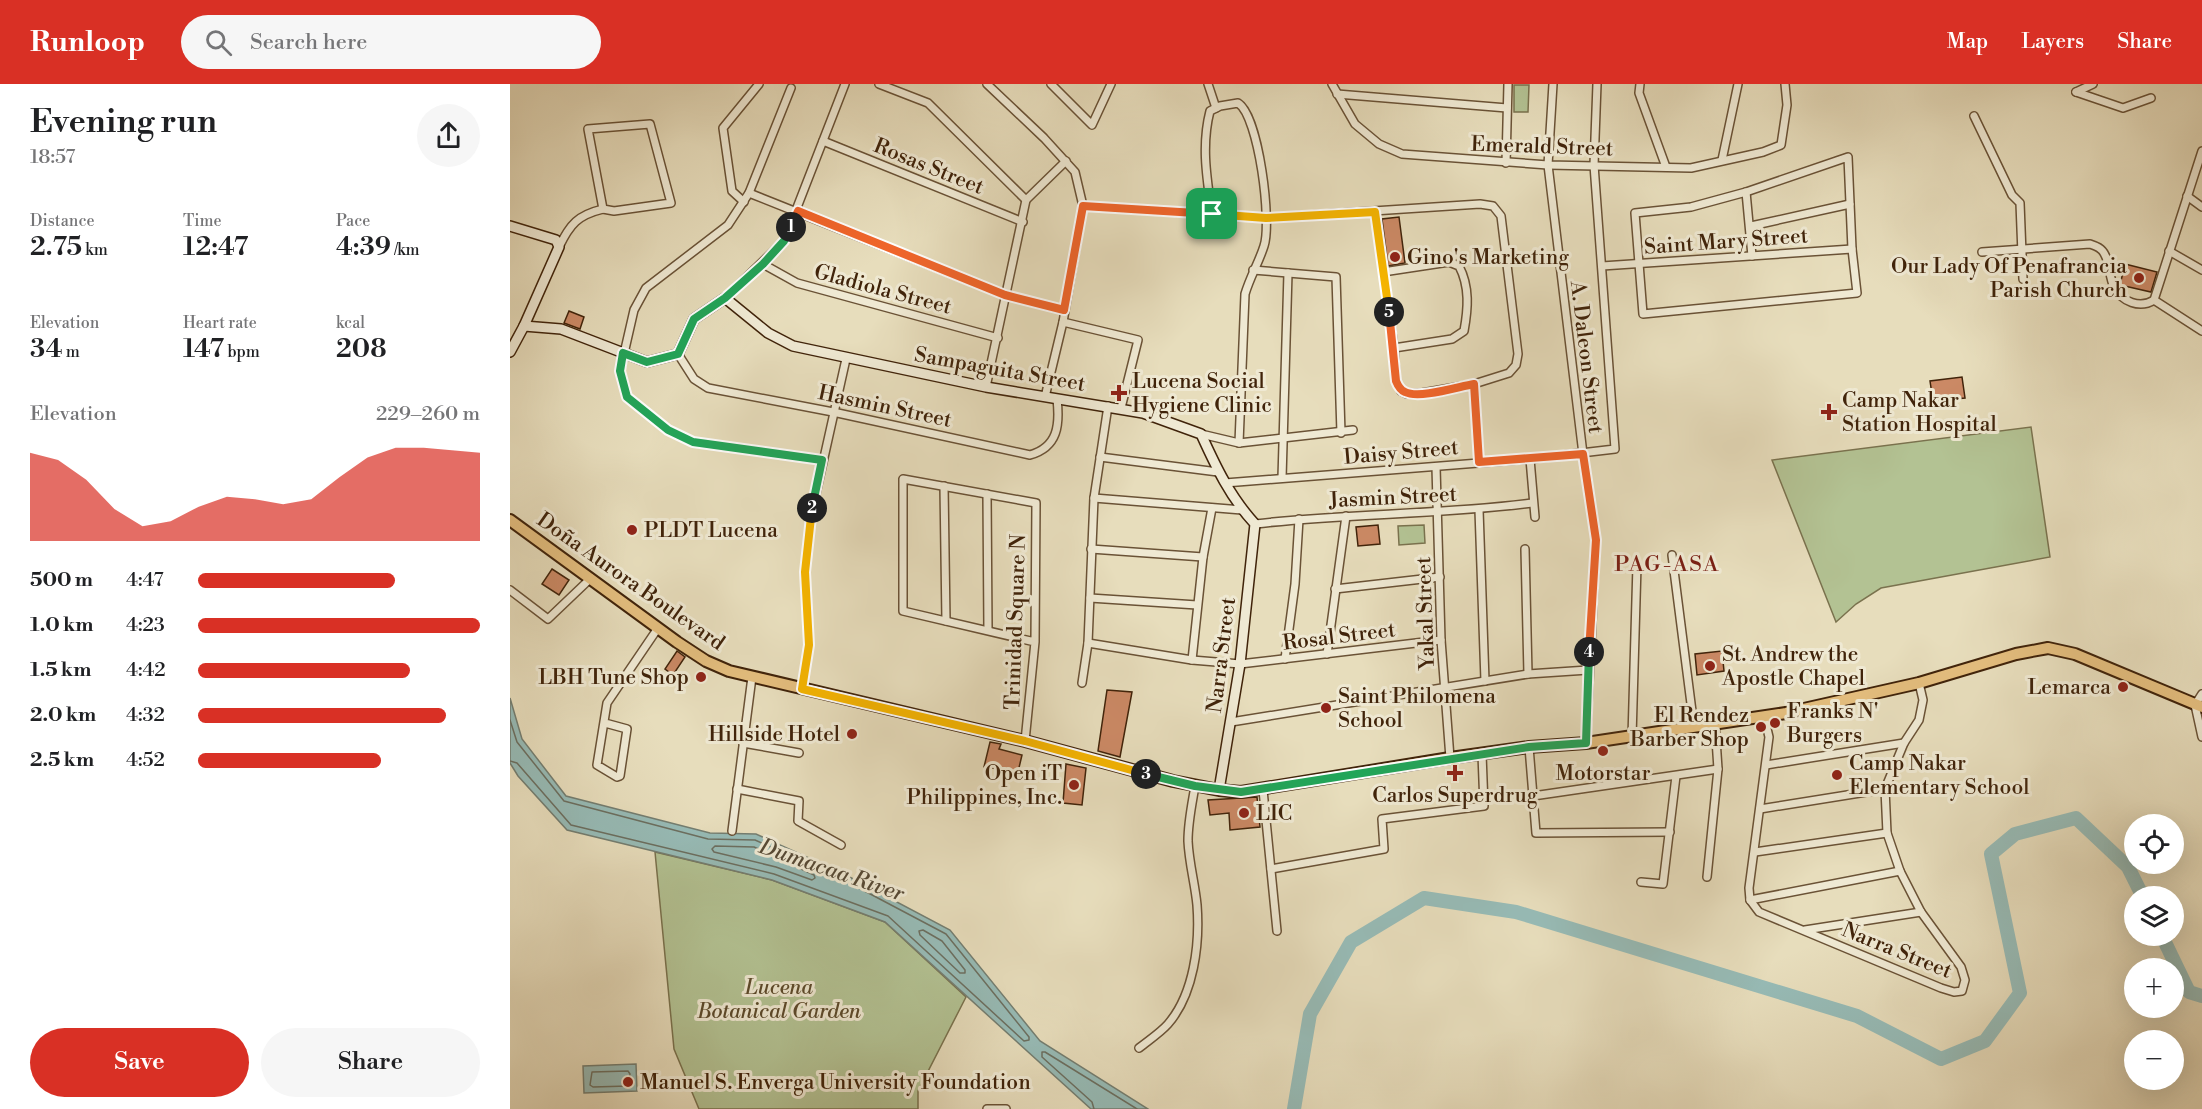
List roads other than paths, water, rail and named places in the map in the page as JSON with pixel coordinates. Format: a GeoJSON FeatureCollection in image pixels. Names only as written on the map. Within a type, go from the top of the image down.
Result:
{"type":"FeatureCollection","features":[{"type":"Feature","properties":{"kind":"main road","name":"Doña Aurora Boulevard"},"geometry":{"type":"LineString","coordinates":[[510,520],[658,628],[706,661],[729,671],[1025,741],[1195,786],[1220,790],[1241,792],[1263,790],[1450,758],[1529,747],[1586,743],[1764,716],[1919,683],[2016,654],[2048,648],[2075,654],[2199,706]]}},
{"type":"Feature","properties":{"kind":"street"},"geometry":{"type":"LineString","coordinates":[[744,202],[732,191],[723,128],[759,84]]}},
{"type":"Feature","properties":{"kind":"street"},"geometry":{"type":"LineString","coordinates":[[524,326],[561,329],[647,362],[678,354],[694,319],[725,298],[763,264],[784,241],[798,211],[845,84]]}},
{"type":"Feature","properties":{"kind":"street"},"geometry":{"type":"LineString","coordinates":[[879,84],[928,103],[1026,200]]}},
{"type":"Feature","properties":{"kind":"street"},"geometry":{"type":"LineString","coordinates":[[987,84],[1044,138],[1075,172],[1083,206],[1063,321],[1045,398]]}},
{"type":"Feature","properties":{"kind":"street"},"geometry":{"type":"LineString","coordinates":[[1051,84],[1092,125],[1108,85]]}},
{"type":"Feature","properties":{"kind":"street"},"geometry":{"type":"LineString","coordinates":[[1208,84],[1216,108]]}},
{"type":"Feature","properties":{"kind":"street","name":"Emerald Street"},"geometry":{"type":"LineString","coordinates":[[1332,84],[1355,124],[1379,144],[1402,154],[1506,163],[1691,168],[1763,152],[1781,145],[1787,105],[1785,84]]}},
{"type":"Feature","properties":{"kind":"street"},"geometry":{"type":"LineString","coordinates":[[1506,163],[1508,84]]}},
{"type":"Feature","properties":{"kind":"street","name":"A. Daleon Street"},"geometry":{"type":"LineString","coordinates":[[1553,84],[1548,165],[1583,454],[1596,540],[1586,743]]}},
{"type":"Feature","properties":{"kind":"street"},"geometry":{"type":"LineString","coordinates":[[1597,84],[1594,165],[1602,266]]}},
{"type":"Feature","properties":{"kind":"street"},"geometry":{"type":"LineString","coordinates":[[1640,84],[1639,93],[1666,167]]}},
{"type":"Feature","properties":{"kind":"street"},"geometry":{"type":"LineString","coordinates":[[1722,160],[1738,84]]}},
{"type":"Feature","properties":{"kind":"street"},"geometry":{"type":"LineString","coordinates":[[2093,84],[2076,92],[2123,108],[2151,98]]}},
{"type":"Feature","properties":{"kind":"street"},"geometry":{"type":"LineString","coordinates":[[791,88],[749,193],[728,225],[646,288],[634,310],[620,371],[627,397],[668,430],[693,442],[822,460]]}},
{"type":"Feature","properties":{"kind":"street"},"geometry":{"type":"LineString","coordinates":[[1337,94],[1507,108]]}},
{"type":"Feature","properties":{"kind":"street"},"geometry":{"type":"LineString","coordinates":[[1212,214],[1203,152],[1210,111],[1238,104],[1244,107],[1258,145],[1266,218],[1265,245],[1245,294],[1239,443]]}},
{"type":"Feature","properties":{"kind":"street"},"geometry":{"type":"LineString","coordinates":[[1974,117],[2012,195],[2020,203],[2023,279]]}},
{"type":"Feature","properties":{"kind":"street"},"geometry":{"type":"LineString","coordinates":[[510,352],[567,229],[584,213],[603,209],[614,211],[671,203],[650,124],[588,129],[603,209]]}},
{"type":"Feature","properties":{"kind":"street","name":"Rosas Street"},"geometry":{"type":"LineString","coordinates":[[824,141],[1023,222]]}},
{"type":"Feature","properties":{"kind":"street"},"geometry":{"type":"LineString","coordinates":[[1982,252],[2090,244],[2098,246],[2104,253],[2114,288],[2124,299],[2138,305],[2146,305],[2154,300],[2202,151]]}},
{"type":"Feature","properties":{"kind":"street"},"geometry":{"type":"LineString","coordinates":[[1848,157],[1852,249],[1857,293],[1643,314],[1635,213],[1691,207],[1746,192],[1848,157]]}},
{"type":"Feature","properties":{"kind":"street"},"geometry":{"type":"LineString","coordinates":[[986,387],[1026,200],[1065,161]]}},
{"type":"Feature","properties":{"kind":"street"},"geometry":{"type":"LineString","coordinates":[[1746,192],[1752,256]]}},
{"type":"Feature","properties":{"kind":"street"},"geometry":{"type":"LineString","coordinates":[[749,193],[1005,295],[1064,310]]}},
{"type":"Feature","properties":{"kind":"street"},"geometry":{"type":"LineString","coordinates":[[2187,196],[2202,207]]}},
{"type":"Feature","properties":{"kind":"street"},"geometry":{"type":"LineString","coordinates":[[1083,206],[1266,218],[1480,204],[1493,206],[1501,216],[1518,354],[1516,365],[1509,373],[1474,384],[1422,393],[1407,394],[1401,391],[1396,381],[1394,348],[1375,212]]}},
{"type":"Feature","properties":{"kind":"street"},"geometry":{"type":"LineString","coordinates":[[1750,226],[1850,204]]}},
{"type":"Feature","properties":{"kind":"street"},"geometry":{"type":"LineString","coordinates":[[510,226],[556,240],[559,247]]}},
{"type":"Feature","properties":{"kind":"street","name":"Saint Mary Street"},"geometry":{"type":"LineString","coordinates":[[1602,266],[1852,249]]}},
{"type":"Feature","properties":{"kind":"street"},"geometry":{"type":"LineString","coordinates":[[2169,251],[2202,270]]}},
{"type":"Feature","properties":{"kind":"street"},"geometry":{"type":"LineString","coordinates":[[1383,272],[1449,262],[1460,266],[1468,296],[1464,332],[1452,339],[1394,348]]}},
{"type":"Feature","properties":{"kind":"street","name":"Gladiola Street"},"geometry":{"type":"LineString","coordinates":[[763,264],[797,283],[998,338]]}},
{"type":"Feature","properties":{"kind":"street","name":"Daisy Street"},"geometry":{"type":"LineString","coordinates":[[1225,483],[1530,459],[1615,449],[1602,266]]}},
{"type":"Feature","properties":{"kind":"street"},"geometry":{"type":"LineString","coordinates":[[1253,270],[1336,277],[1341,433]]}},
{"type":"Feature","properties":{"kind":"street"},"geometry":{"type":"LineString","coordinates":[[1282,478],[1288,273]]}},
{"type":"Feature","properties":{"kind":"street","name":"Sampaguita Street"},"geometry":{"type":"LineString","coordinates":[[725,298],[779,340],[793,346],[986,387],[1045,398],[1121,408],[1157,417],[1201,434],[1239,443],[1353,430]]}},
{"type":"Feature","properties":{"kind":"street"},"geometry":{"type":"LineString","coordinates":[[2154,300],[2202,331]]}},
{"type":"Feature","properties":{"kind":"street"},"geometry":{"type":"LineString","coordinates":[[1063,321],[1138,340],[1121,408]]}},
{"type":"Feature","properties":{"kind":"street","name":"Hasmin Street"},"geometry":{"type":"LineString","coordinates":[[678,354],[694,379],[708,388],[833,412],[1030,455],[1041,452],[1051,444],[1059,416],[1057,399]]}},
{"type":"Feature","properties":{"kind":"street"},"geometry":{"type":"LineString","coordinates":[[802,689],[809,645],[805,572],[811,516],[846,359]]}},
{"type":"Feature","properties":{"kind":"street"},"geometry":{"type":"LineString","coordinates":[[1474,384],[1479,462]]}},
{"type":"Feature","properties":{"kind":"street"},"geometry":{"type":"LineString","coordinates":[[1082,683],[1088,643],[1094,498],[1108,406]]}},
{"type":"Feature","properties":{"kind":"street"},"geometry":{"type":"LineString","coordinates":[[1201,434],[1218,472],[1242,510],[1254,524]]}},
{"type":"Feature","properties":{"kind":"street"},"geometry":{"type":"LineString","coordinates":[[1100,457],[1218,472]]}},
{"type":"Feature","properties":{"kind":"street"},"geometry":{"type":"LineString","coordinates":[[1530,459],[1535,517]]}},
{"type":"Feature","properties":{"kind":"street","name":"Yakal Street"},"geometry":{"type":"LineString","coordinates":[[1436,467],[1441,640],[1450,758]]}},
{"type":"Feature","properties":{"kind":"street"},"geometry":{"type":"LineString","coordinates":[[988,630],[987,494],[903,479],[903,611],[1035,642]]}},
{"type":"Feature","properties":{"kind":"street"},"geometry":{"type":"LineString","coordinates":[[944,486],[946,621]]}},
{"type":"Feature","properties":{"kind":"street","name":"Trinidad Square N"},"geometry":{"type":"LineString","coordinates":[[987,494],[1036,503],[1035,642],[1025,741]]}},
{"type":"Feature","properties":{"kind":"street"},"geometry":{"type":"LineString","coordinates":[[1094,498],[1242,510]]}},
{"type":"Feature","properties":{"kind":"street","name":"Jasmin Street"},"geometry":{"type":"LineString","coordinates":[[1254,524],[1436,510],[1479,510],[1532,503]]}},
{"type":"Feature","properties":{"kind":"street"},"geometry":{"type":"LineString","coordinates":[[1192,660],[1203,557],[1212,508]]}},
{"type":"Feature","properties":{"kind":"street"},"geometry":{"type":"LineString","coordinates":[[1479,510],[1485,681]]}},
{"type":"Feature","properties":{"kind":"street"},"geometry":{"type":"LineString","coordinates":[[1327,654],[1346,516]]}},
{"type":"Feature","properties":{"kind":"street"},"geometry":{"type":"LineString","coordinates":[[1285,659],[1295,584],[1299,519]]}},
{"type":"Feature","properties":{"kind":"street","name":"Narra Street"},"geometry":{"type":"LineString","coordinates":[[1220,790],[1240,664],[1254,524]]}},
{"type":"Feature","properties":{"kind":"street"},"geometry":{"type":"LineString","coordinates":[[1091,549],[1203,557]]}},
{"type":"Feature","properties":{"kind":"street"},"geometry":{"type":"LineString","coordinates":[[1525,549],[1528,674]]}},
{"type":"Feature","properties":{"kind":"street"},"geometry":{"type":"LineString","coordinates":[[1672,555],[1694,728]]}},
{"type":"Feature","properties":{"kind":"street"},"geometry":{"type":"LineString","coordinates":[[1632,736],[1637,565]]}},
{"type":"Feature","properties":{"kind":"street"},"geometry":{"type":"LineString","coordinates":[[1335,589],[1440,577]]}},
{"type":"Feature","properties":{"kind":"street"},"geometry":{"type":"LineString","coordinates":[[510,590],[548,619],[591,578]]}},
{"type":"Feature","properties":{"kind":"street"},"geometry":{"type":"LineString","coordinates":[[1090,598],[1197,605]]}},
{"type":"Feature","properties":{"kind":"street"},"geometry":{"type":"LineString","coordinates":[[605,723],[627,729],[620,776],[617,777],[597,765],[607,703],[658,628]]}},
{"type":"Feature","properties":{"kind":"street","name":"Rosal Street"},"geometry":{"type":"LineString","coordinates":[[1088,643],[1192,660],[1240,664],[1441,640]]}},
{"type":"Feature","properties":{"kind":"street"},"geometry":{"type":"LineString","coordinates":[[1231,722],[1528,674],[1588,670]]}},
{"type":"Feature","properties":{"kind":"street"},"geometry":{"type":"LineString","coordinates":[[732,831],[752,677]]}},
{"type":"Feature","properties":{"kind":"street","name":"Narra Street"},"geometry":{"type":"LineString","coordinates":[[1750,900],[1759,912],[1802,931],[1941,988],[1954,992],[1962,991],[1965,980],[1961,967],[1922,912],[1900,871],[1887,832],[1885,789],[1904,743],[1918,720],[1923,700],[1919,683]]}},
{"type":"Feature","properties":{"kind":"street"},"geometry":{"type":"LineString","coordinates":[[2202,694],[2199,706],[2202,738]]}},
{"type":"Feature","properties":{"kind":"street"},"geometry":{"type":"LineString","coordinates":[[1764,716],[1769,737],[1749,888],[1750,900],[1900,871]]}},
{"type":"Feature","properties":{"kind":"street"},"geometry":{"type":"LineString","coordinates":[[1707,877],[1718,769],[1715,724]]}},
{"type":"Feature","properties":{"kind":"street"},"geometry":{"type":"LineString","coordinates":[[743,743],[799,753]]}},
{"type":"Feature","properties":{"kind":"street"},"geometry":{"type":"LineString","coordinates":[[1766,765],[1904,743]]}},
{"type":"Feature","properties":{"kind":"street"},"geometry":{"type":"LineString","coordinates":[[1529,747],[1536,832],[1670,832]]}},
{"type":"Feature","properties":{"kind":"street"},"geometry":{"type":"LineString","coordinates":[[1271,869],[1384,849],[1382,819],[1484,806],[1482,754]]}},
{"type":"Feature","properties":{"kind":"street"},"geometry":{"type":"LineString","coordinates":[[1533,796],[1718,769]]}},
{"type":"Feature","properties":{"kind":"street"},"geometry":{"type":"LineString","coordinates":[[1641,882],[1663,884],[1676,776]]}},
{"type":"Feature","properties":{"kind":"street"},"geometry":{"type":"LineString","coordinates":[[1139,1048],[1167,1026],[1178,1011],[1191,978],[1197,908],[1188,843],[1195,786]]}},
{"type":"Feature","properties":{"kind":"street"},"geometry":{"type":"LineString","coordinates":[[737,789],[799,801],[798,821],[841,845]]}},
{"type":"Feature","properties":{"kind":"street"},"geometry":{"type":"LineString","coordinates":[[1760,809],[1885,789]]}},
{"type":"Feature","properties":{"kind":"street"},"geometry":{"type":"LineString","coordinates":[[1263,790],[1277,931]]}},
{"type":"Feature","properties":{"kind":"street"},"geometry":{"type":"LineString","coordinates":[[1755,852],[1887,832]]}},
{"type":"Feature","properties":{"kind":"street"},"geometry":{"type":"LineString","coordinates":[[1802,931],[1922,912]]}},
{"type":"Feature","properties":{"kind":"street"},"geometry":{"type":"LineString","coordinates":[[987,1109],[1006,1108]]}},
{"type":"Feature","properties":{"kind":"water","name":"Dumacaa River"},"geometry":{"type":"Polygon","coordinates":[[[510,698],[522,739],[566,796],[710,833],[756,834],[842,873],[950,930],[1040,1041],[1148,1109],[1091,1109],[885,922],[772,880],[567,830],[518,776],[510,763],[510,698]]]}},
{"type":"Feature","properties":{"kind":"water"},"geometry":{"type":"Polygon","coordinates":[[[636,1064],[637,1091],[584,1093],[583,1066],[636,1064]]]}},
{"type":"Feature","properties":{"kind":"waterway"},"geometry":{"type":"LineString","coordinates":[[1294,1109],[1310,1014],[1351,942],[1424,898],[1516,912],[1857,1016],[1941,1059],[1985,1041],[2020,993],[1991,854],[2015,834],[2076,818],[2128,867],[2138,886]]}},
{"type":"Feature","properties":{"kind":"waterway"},"geometry":{"type":"LineString","coordinates":[[2167,946],[2189,992],[2202,996]]}},
{"type":"Feature","properties":{"kind":"place","name":"Gino's Marketing"},"geometry":{"type":"Point","coordinates":[1395,257]}},
{"type":"Feature","properties":{"kind":"place","name":"Our Lady Of Penafrancia Parish Church"},"geometry":{"type":"Point","coordinates":[2139,278]}},
{"type":"Feature","properties":{"kind":"place","name":"Lucena Social Hygiene Clinic"},"geometry":{"type":"Point","coordinates":[1119,393]}},
{"type":"Feature","properties":{"kind":"place","name":"Camp Nakar Station Hospital"},"geometry":{"type":"Point","coordinates":[1829,412]}},
{"type":"Feature","properties":{"kind":"place","name":"PLDT Lucena"},"geometry":{"type":"Point","coordinates":[632,530]}},
{"type":"Feature","properties":{"kind":"place","name":"St. Andrew the Apostle Chapel"},"geometry":{"type":"Point","coordinates":[1710,666]}},
{"type":"Feature","properties":{"kind":"place","name":"LBH Tune Shop"},"geometry":{"type":"Point","coordinates":[701,677]}},
{"type":"Feature","properties":{"kind":"place","name":"Lemarca"},"geometry":{"type":"Point","coordinates":[2123,687]}},
{"type":"Feature","properties":{"kind":"place","name":"Saint Philomena School"},"geometry":{"type":"Point","coordinates":[1326,708]}},
{"type":"Feature","properties":{"kind":"place","name":"Franks N' Burgers"},"geometry":{"type":"Point","coordinates":[1775,723]}},
{"type":"Feature","properties":{"kind":"place","name":"El Rendez Barber Shop"},"geometry":{"type":"Point","coordinates":[1761,727]}},
{"type":"Feature","properties":{"kind":"place","name":"Hillside Hotel"},"geometry":{"type":"Point","coordinates":[852,734]}},
{"type":"Feature","properties":{"kind":"place","name":"Motorstar"},"geometry":{"type":"Point","coordinates":[1603,751]}},
{"type":"Feature","properties":{"kind":"place","name":"Carlos Superdrug"},"geometry":{"type":"Point","coordinates":[1455,773]}},
{"type":"Feature","properties":{"kind":"place","name":"Camp Nakar Elementary School"},"geometry":{"type":"Point","coordinates":[1837,775]}},
{"type":"Feature","properties":{"kind":"place","name":"Open iT Philippines, Inc."},"geometry":{"type":"Point","coordinates":[1074,785]}},
{"type":"Feature","properties":{"kind":"place","name":"LIC"},"geometry":{"type":"Point","coordinates":[1244,813]}},
{"type":"Feature","properties":{"kind":"place","name":"Manuel S. Enverga University Foundation"},"geometry":{"type":"Point","coordinates":[628,1082]}},
{"type":"Feature","properties":{"kind":"district","name":"PAG-ASA"},"geometry":{"type":"Point","coordinates":[1667,563]}},
{"type":"Feature","properties":{"kind":"park label","name":"Lucena Botanical Garden"},"geometry":{"type":"Point","coordinates":[779,999]}}]}
